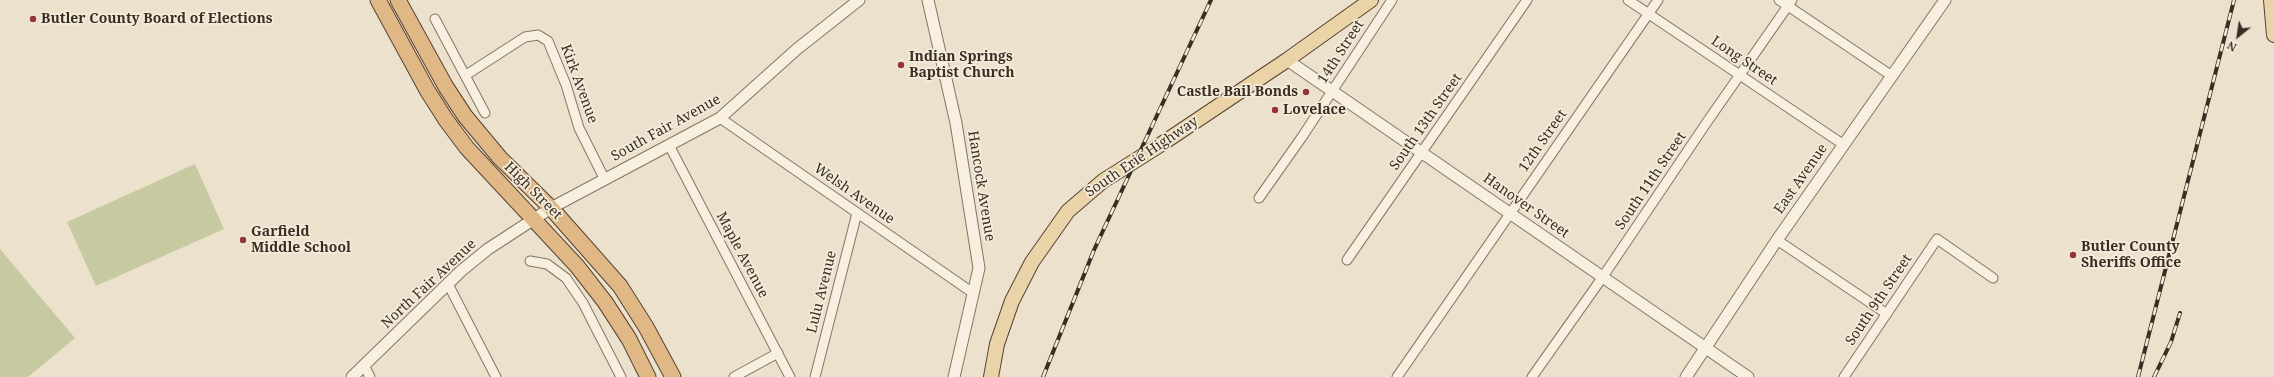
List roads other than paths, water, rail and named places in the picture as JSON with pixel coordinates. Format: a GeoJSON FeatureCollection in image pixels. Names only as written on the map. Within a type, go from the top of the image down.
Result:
{"type":"FeatureCollection","features":[{"type":"Feature","properties":{"kind":"highway","name":"High Street"},"geometry":{"type":"LineString","coordinates":[[378,0],[427,90],[446,120],[467,148],[532,220],[577,266],[605,302],[629,340],[648,377]]}},
{"type":"Feature","properties":{"kind":"highway","name":"High Street"},"geometry":{"type":"LineString","coordinates":[[398,0],[446,87],[465,116],[500,158],[551,208],[620,286],[646,327],[673,377]]}},
{"type":"Feature","properties":{"kind":"main road","name":"South Erie Highway"},"geometry":{"type":"LineString","coordinates":[[991,377],[997,344],[1012,300],[1032,262],[1068,210],[1103,181],[1160,146],[1287,60],[1372,0]]}},
{"type":"Feature","properties":{"kind":"main road"},"geometry":{"type":"LineString","coordinates":[[2271,0],[2274,35]]}},
{"type":"Feature","properties":{"kind":"street","name":"South Fair Avenue"},"geometry":{"type":"LineString","coordinates":[[532,220],[551,208],[720,118],[797,49],[859,0]]}},
{"type":"Feature","properties":{"kind":"street","name":"Hancock Avenue"},"geometry":{"type":"LineString","coordinates":[[928,0],[956,123],[979,268],[954,377]]}},
{"type":"Feature","properties":{"kind":"street","name":"14th Street"},"geometry":{"type":"LineString","coordinates":[[1258,198],[1361,48],[1392,0]]}},
{"type":"Feature","properties":{"kind":"street","name":"South 13th Street"},"geometry":{"type":"LineString","coordinates":[[1347,260],[1527,0]]}},
{"type":"Feature","properties":{"kind":"street","name":"Long Street"},"geometry":{"type":"LineString","coordinates":[[1628,0],[1844,145]]}},
{"type":"Feature","properties":{"kind":"street","name":"12th Street"},"geometry":{"type":"LineString","coordinates":[[1397,377],[1658,0]]}},
{"type":"Feature","properties":{"kind":"street"},"geometry":{"type":"LineString","coordinates":[[1779,0],[1790,3],[1892,76]]}},
{"type":"Feature","properties":{"kind":"street","name":"East Avenue"},"geometry":{"type":"LineString","coordinates":[[1686,377],[1777,240],[1945,0]]}},
{"type":"Feature","properties":{"kind":"street","name":"South 11th Street"},"geometry":{"type":"LineString","coordinates":[[1532,377],[1602,278],[1790,3]]}},
{"type":"Feature","properties":{"kind":"street"},"geometry":{"type":"LineString","coordinates":[[435,19],[485,113]]}},
{"type":"Feature","properties":{"kind":"street","name":"Kirk Avenue"},"geometry":{"type":"LineString","coordinates":[[466,75],[525,37],[538,35],[548,41],[566,85],[579,128],[605,180]]}},
{"type":"Feature","properties":{"kind":"street","name":"Hanover Street"},"geometry":{"type":"LineString","coordinates":[[1287,60],[1331,92],[1510,212],[1602,278],[1748,377]]}},
{"type":"Feature","properties":{"kind":"street","name":"Welsh Avenue"},"geometry":{"type":"LineString","coordinates":[[720,118],[973,293]]}},
{"type":"Feature","properties":{"kind":"street","name":"Maple Avenue"},"geometry":{"type":"LineString","coordinates":[[669,145],[790,377]]}},
{"type":"Feature","properties":{"kind":"street","name":"Lulu Avenue"},"geometry":{"type":"LineString","coordinates":[[815,377],[857,213]]}},
{"type":"Feature","properties":{"kind":"street","name":"North Fair Avenue"},"geometry":{"type":"LineString","coordinates":[[352,377],[483,252],[532,220]]}},
{"type":"Feature","properties":{"kind":"street","name":"South 9th Street"},"geometry":{"type":"LineString","coordinates":[[1844,377],[1937,239],[1993,278]]}},
{"type":"Feature","properties":{"kind":"street"},"geometry":{"type":"LineString","coordinates":[[1777,240],[1887,314]]}},
{"type":"Feature","properties":{"kind":"street"},"geometry":{"type":"LineString","coordinates":[[530,261],[547,264],[566,278],[583,303],[621,377]]}},
{"type":"Feature","properties":{"kind":"street"},"geometry":{"type":"LineString","coordinates":[[448,284],[496,377]]}},
{"type":"Feature","properties":{"kind":"street"},"geometry":{"type":"LineString","coordinates":[[734,377],[778,353]]}},
{"type":"Feature","properties":{"kind":"street"},"geometry":{"type":"LineString","coordinates":[[364,365],[370,377]]}},
{"type":"Feature","properties":{"kind":"railway"},"geometry":{"type":"LineString","coordinates":[[1043,377],[1094,250],[1211,0]]}},
{"type":"Feature","properties":{"kind":"railway"},"geometry":{"type":"LineString","coordinates":[[2138,377],[2234,0]]}},
{"type":"Feature","properties":{"kind":"railway"},"geometry":{"type":"LineString","coordinates":[[2154,377],[2171,342],[2180,313]]}},
{"type":"Feature","properties":{"kind":"place","name":"Butler County Board of Elections"},"geometry":{"type":"Point","coordinates":[33,19]}},
{"type":"Feature","properties":{"kind":"place","name":"Indian Springs Baptist Church"},"geometry":{"type":"Point","coordinates":[901,65]}},
{"type":"Feature","properties":{"kind":"place","name":"Castle Bail Bonds"},"geometry":{"type":"Point","coordinates":[1306,92]}},
{"type":"Feature","properties":{"kind":"place","name":"Lovelace"},"geometry":{"type":"Point","coordinates":[1275,110]}},
{"type":"Feature","properties":{"kind":"place","name":"Garfield Middle School"},"geometry":{"type":"Point","coordinates":[243,240]}},
{"type":"Feature","properties":{"kind":"place","name":"Butler County Sheriffs Office"},"geometry":{"type":"Point","coordinates":[2073,255]}}]}
